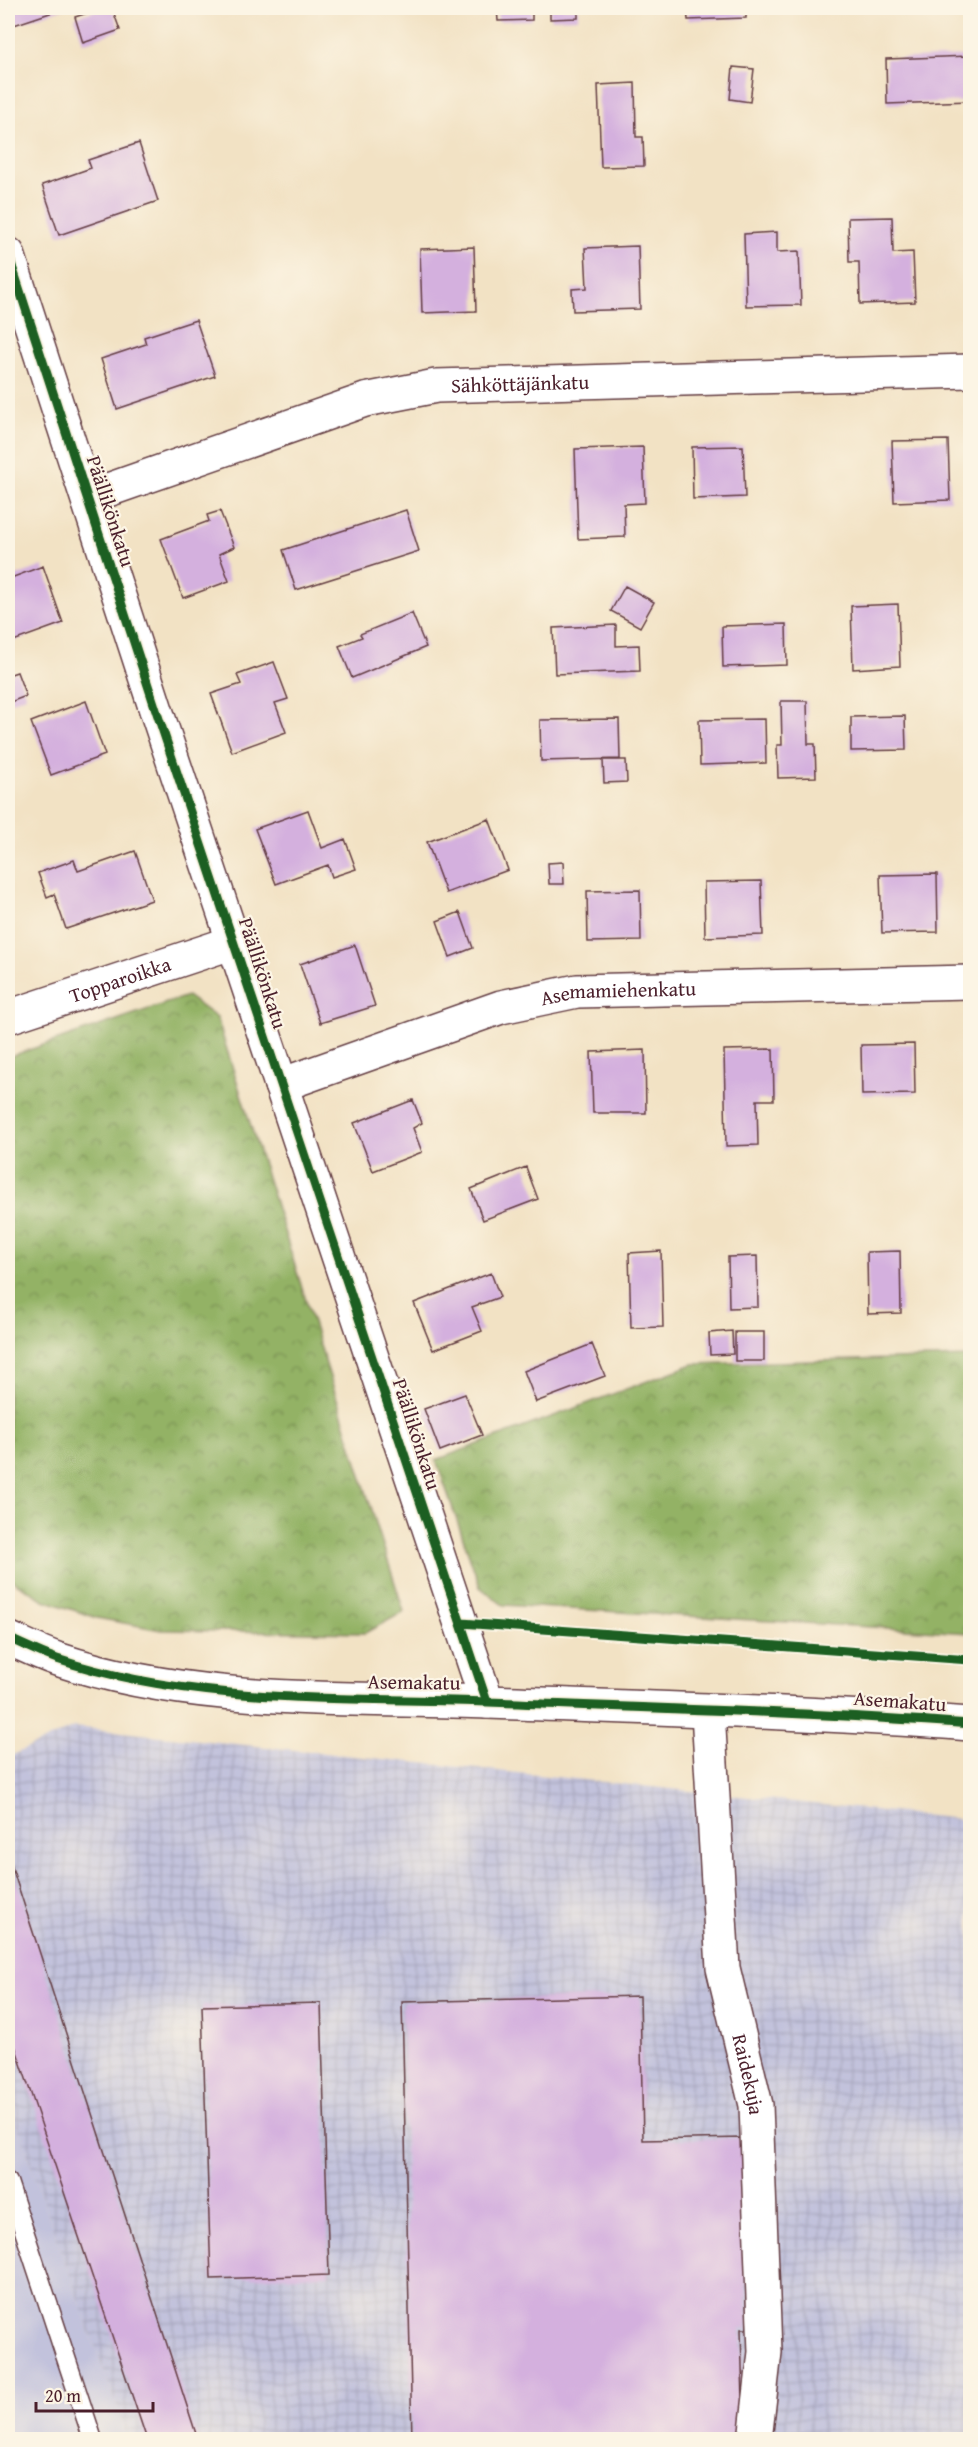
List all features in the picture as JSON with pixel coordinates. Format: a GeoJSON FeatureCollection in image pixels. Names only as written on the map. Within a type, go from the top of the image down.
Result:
{"type":"FeatureCollection","features":[{"type":"Feature","properties":{"kind":"street","name":"Päällikönkatu"},"geometry":{"type":"LineString","coordinates":[[8,254],[487,1702]]}},
{"type":"Feature","properties":{"kind":"street","name":"Sähköttäjänkatu"},"geometry":{"type":"LineString","coordinates":[[88,497],[365,400],[436,386],[970,371]]}},
{"type":"Feature","properties":{"kind":"street","name":"Topparoikka"},"geometry":{"type":"LineString","coordinates":[[8,1017],[234,942]]}},
{"type":"Feature","properties":{"kind":"street","name":"Asemamiehenkatu"},"geometry":{"type":"LineString","coordinates":[[281,1085],[501,1006],[577,991],[970,982]]}},
{"type":"Feature","properties":{"kind":"street","name":"Asemakatu"},"geometry":{"type":"LineString","coordinates":[[8,1638],[56,1659],[127,1678],[209,1689],[327,1698],[855,1715],[970,1724]]}},
{"type":"Feature","properties":{"kind":"street","name":"Raidekuja"},"geometry":{"type":"LineString","coordinates":[[708,1712],[723,1968],[756,2105],[765,2352],[755,2439]]}},
{"type":"Feature","properties":{"kind":"lane"},"geometry":{"type":"LineString","coordinates":[[8,2182],[93,2439]]}},
{"type":"Feature","properties":{"kind":"shaded area"},"geometry":{"type":"Polygon","coordinates":[[[74,1727],[970,1820],[970,2439],[128,2439],[8,2101],[8,1757],[74,1727]]]}},
{"type":"Feature","properties":{"kind":"shaded area"},"geometry":{"type":"Polygon","coordinates":[[[8,2101],[128,2439],[8,2439],[8,2101]]]}},
{"type":"Feature","properties":{"kind":"green space"},"geometry":{"type":"Polygon","coordinates":[[[187,996],[217,1018],[404,1612],[365,1633],[161,1630],[97,1618],[44,1600],[8,1578],[8,1057],[187,996]]]}},
{"type":"Feature","properties":{"kind":"green space"},"geometry":{"type":"Polygon","coordinates":[[[970,1357],[970,1633],[503,1605],[480,1587],[436,1460],[693,1364],[970,1357]]]}},
{"type":"Feature","properties":{"kind":"building"},"geometry":{"type":"Polygon","coordinates":[[[8,8],[65,8],[8,27],[8,8]]]}},
{"type":"Feature","properties":{"kind":"building"},"geometry":{"type":"Polygon","coordinates":[[[103,8],[112,8],[120,30],[83,43],[75,17],[103,8]]]}},
{"type":"Feature","properties":{"kind":"building"},"geometry":{"type":"Polygon","coordinates":[[[497,8],[532,8],[532,20],[498,21],[497,8]]]}},
{"type":"Feature","properties":{"kind":"building"},"geometry":{"type":"Polygon","coordinates":[[[550,8],[578,8],[578,18],[550,19],[550,8]]]}},
{"type":"Feature","properties":{"kind":"building"},"geometry":{"type":"Polygon","coordinates":[[[687,8],[746,8],[746,18],[688,20],[687,8]]]}},
{"type":"Feature","properties":{"kind":"building"},"geometry":{"type":"Polygon","coordinates":[[[970,56],[970,101],[887,104],[886,59],[970,56]]]}},
{"type":"Feature","properties":{"kind":"building"},"geometry":{"type":"Polygon","coordinates":[[[733,67],[754,69],[750,102],[730,99],[733,67]]]}},
{"type":"Feature","properties":{"kind":"building"},"geometry":{"type":"Polygon","coordinates":[[[635,83],[636,137],[643,137],[644,166],[601,167],[598,85],[635,83]]]}},
{"type":"Feature","properties":{"kind":"building"},"geometry":{"type":"Polygon","coordinates":[[[139,143],[158,201],[59,235],[42,185],[91,168],[88,160],[139,143]]]}},
{"type":"Feature","properties":{"kind":"building"},"geometry":{"type":"Polygon","coordinates":[[[892,217],[893,253],[913,252],[915,302],[860,304],[859,262],[849,262],[848,218],[892,217]]]}},
{"type":"Feature","properties":{"kind":"building"},"geometry":{"type":"Polygon","coordinates":[[[777,232],[777,252],[799,251],[801,305],[746,306],[744,234],[777,232]]]}},
{"type":"Feature","properties":{"kind":"building"},"geometry":{"type":"Polygon","coordinates":[[[638,246],[640,309],[573,311],[572,289],[587,288],[585,248],[638,246]]]}},
{"type":"Feature","properties":{"kind":"building"},"geometry":{"type":"Polygon","coordinates":[[[474,247],[476,311],[422,313],[420,249],[474,247]]]}},
{"type":"Feature","properties":{"kind":"building"},"geometry":{"type":"Polygon","coordinates":[[[196,320],[215,376],[117,409],[101,359],[146,344],[144,337],[196,320]]]}},
{"type":"Feature","properties":{"kind":"building"},"geometry":{"type":"Polygon","coordinates":[[[948,440],[950,500],[894,502],[892,441],[948,440]]]}},
{"type":"Feature","properties":{"kind":"building"},"geometry":{"type":"Polygon","coordinates":[[[743,446],[745,497],[693,499],[692,447],[743,446]]]}},
{"type":"Feature","properties":{"kind":"building"},"geometry":{"type":"Polygon","coordinates":[[[643,447],[645,503],[624,504],[625,537],[578,539],[575,449],[643,447]]]}},
{"type":"Feature","properties":{"kind":"building"},"geometry":{"type":"Polygon","coordinates":[[[406,510],[419,551],[296,590],[283,550],[406,510]]]}},
{"type":"Feature","properties":{"kind":"building"},"geometry":{"type":"Polygon","coordinates":[[[220,511],[234,547],[219,554],[229,581],[183,598],[161,539],[209,521],[207,515],[220,511]]]}},
{"type":"Feature","properties":{"kind":"building"},"geometry":{"type":"Polygon","coordinates":[[[43,566],[63,623],[8,643],[8,579],[43,566]]]}},
{"type":"Feature","properties":{"kind":"building"},"geometry":{"type":"Polygon","coordinates":[[[625,586],[654,602],[640,627],[611,611],[625,586]]]}},
{"type":"Feature","properties":{"kind":"building"},"geometry":{"type":"Polygon","coordinates":[[[898,604],[900,666],[853,669],[851,606],[898,604]]]}},
{"type":"Feature","properties":{"kind":"building"},"geometry":{"type":"Polygon","coordinates":[[[412,613],[426,647],[352,678],[339,646],[362,637],[360,634],[412,613]]]}},
{"type":"Feature","properties":{"kind":"building"},"geometry":{"type":"Polygon","coordinates":[[[786,624],[787,665],[723,667],[722,626],[786,624]]]}},
{"type":"Feature","properties":{"kind":"building"},"geometry":{"type":"Polygon","coordinates":[[[616,625],[616,646],[639,645],[640,671],[555,674],[553,628],[616,625]]]}},
{"type":"Feature","properties":{"kind":"building"},"geometry":{"type":"Polygon","coordinates":[[[274,662],[288,699],[275,703],[286,732],[232,752],[211,694],[241,684],[237,675],[274,662]]]}},
{"type":"Feature","properties":{"kind":"building"},"geometry":{"type":"Polygon","coordinates":[[[17,672],[26,696],[8,703],[8,675],[17,672]]]}},
{"type":"Feature","properties":{"kind":"building"},"geometry":{"type":"Polygon","coordinates":[[[86,701],[105,755],[51,775],[31,722],[86,701]]]}},
{"type":"Feature","properties":{"kind":"building"},"geometry":{"type":"Polygon","coordinates":[[[781,701],[807,701],[808,744],[815,744],[816,777],[778,778],[777,745],[782,745],[781,701]]]}},
{"type":"Feature","properties":{"kind":"building"},"geometry":{"type":"Polygon","coordinates":[[[905,716],[906,750],[851,751],[851,717],[905,716]]]}},
{"type":"Feature","properties":{"kind":"building"},"geometry":{"type":"Polygon","coordinates":[[[619,719],[620,759],[541,761],[540,720],[619,719]]]}},
{"type":"Feature","properties":{"kind":"building"},"geometry":{"type":"Polygon","coordinates":[[[765,719],[766,763],[700,765],[699,720],[765,719]]]}},
{"type":"Feature","properties":{"kind":"building"},"geometry":{"type":"Polygon","coordinates":[[[603,760],[626,760],[627,782],[604,783],[603,760]]]}},
{"type":"Feature","properties":{"kind":"building"},"geometry":{"type":"Polygon","coordinates":[[[308,810],[322,848],[345,839],[356,869],[332,877],[328,865],[276,884],[255,829],[308,810]]]}},
{"type":"Feature","properties":{"kind":"building"},"geometry":{"type":"Polygon","coordinates":[[[489,819],[508,870],[446,893],[427,842],[489,819]]]}},
{"type":"Feature","properties":{"kind":"building"},"geometry":{"type":"Polygon","coordinates":[[[135,851],[152,900],[66,929],[54,894],[47,897],[38,873],[74,860],[78,871],[135,851]]]}},
{"type":"Feature","properties":{"kind":"building"},"geometry":{"type":"Polygon","coordinates":[[[563,862],[564,884],[549,884],[548,863],[563,862]]]}},
{"type":"Feature","properties":{"kind":"building"},"geometry":{"type":"Polygon","coordinates":[[[937,874],[938,932],[882,933],[880,875],[937,874]]]}},
{"type":"Feature","properties":{"kind":"building"},"geometry":{"type":"Polygon","coordinates":[[[761,881],[763,935],[705,937],[704,882],[761,881]]]}},
{"type":"Feature","properties":{"kind":"building"},"geometry":{"type":"Polygon","coordinates":[[[640,890],[641,941],[588,942],[587,891],[640,890]]]}},
{"type":"Feature","properties":{"kind":"building"},"geometry":{"type":"Polygon","coordinates":[[[460,912],[473,948],[450,957],[437,921],[460,912]]]}},
{"type":"Feature","properties":{"kind":"building"},"geometry":{"type":"Polygon","coordinates":[[[355,945],[375,1006],[320,1023],[300,964],[355,945]]]}},
{"type":"Feature","properties":{"kind":"building"},"geometry":{"type":"Polygon","coordinates":[[[914,1044],[915,1094],[862,1095],[861,1045],[914,1044]]]}},
{"type":"Feature","properties":{"kind":"building"},"geometry":{"type":"Polygon","coordinates":[[[773,1049],[774,1100],[757,1100],[758,1145],[726,1146],[724,1050],[773,1049]]]}},
{"type":"Feature","properties":{"kind":"building"},"geometry":{"type":"Polygon","coordinates":[[[645,1050],[646,1113],[593,1113],[591,1052],[645,1050]]]}},
{"type":"Feature","properties":{"kind":"building"},"geometry":{"type":"Polygon","coordinates":[[[413,1100],[422,1123],[413,1128],[422,1152],[373,1171],[354,1123],[413,1100]]]}},
{"type":"Feature","properties":{"kind":"building"},"geometry":{"type":"Polygon","coordinates":[[[526,1167],[538,1199],[483,1220],[471,1189],[526,1167]]]}},
{"type":"Feature","properties":{"kind":"building"},"geometry":{"type":"Polygon","coordinates":[[[661,1251],[663,1327],[631,1328],[629,1253],[661,1251]]]}},
{"type":"Feature","properties":{"kind":"building"},"geometry":{"type":"Polygon","coordinates":[[[900,1251],[901,1313],[868,1314],[867,1252],[900,1251]]]}},
{"type":"Feature","properties":{"kind":"building"},"geometry":{"type":"Polygon","coordinates":[[[757,1256],[758,1307],[729,1308],[728,1257],[757,1256]]]}},
{"type":"Feature","properties":{"kind":"building"},"geometry":{"type":"Polygon","coordinates":[[[491,1273],[500,1297],[472,1307],[482,1331],[433,1350],[414,1303],[491,1273]]]}},
{"type":"Feature","properties":{"kind":"building"},"geometry":{"type":"Polygon","coordinates":[[[732,1331],[733,1354],[710,1355],[709,1333],[732,1331]]]}},
{"type":"Feature","properties":{"kind":"building"},"geometry":{"type":"Polygon","coordinates":[[[735,1332],[764,1332],[764,1361],[735,1361],[735,1332]]]}},
{"type":"Feature","properties":{"kind":"building"},"geometry":{"type":"Polygon","coordinates":[[[592,1344],[605,1376],[536,1402],[524,1371],[592,1344]]]}},
{"type":"Feature","properties":{"kind":"building"},"geometry":{"type":"Polygon","coordinates":[[[465,1394],[482,1435],[440,1451],[424,1409],[465,1394]]]}},
{"type":"Feature","properties":{"kind":"building"},"geometry":{"type":"Polygon","coordinates":[[[8,1855],[198,2440],[147,2440],[8,2025],[8,1855]]]}},
{"type":"Feature","properties":{"kind":"building"},"geometry":{"type":"Polygon","coordinates":[[[640,1996],[643,2140],[743,2138],[747,2329],[741,2329],[744,2440],[412,2440],[402,2002],[640,1996]]]}},
{"type":"Feature","properties":{"kind":"building"},"geometry":{"type":"Polygon","coordinates":[[[321,2003],[329,2275],[211,2279],[202,2006],[321,2003]]]}},
{"type":"Feature","properties":{"kind":"cycle path"},"geometry":{"type":"LineString","coordinates":[[8,254],[156,710],[487,1702]]}},
{"type":"Feature","properties":{"kind":"cycle path"},"geometry":{"type":"LineString","coordinates":[[461,1623],[970,1660]]}},
{"type":"Feature","properties":{"kind":"cycle path"},"geometry":{"type":"LineString","coordinates":[[8,1638],[57,1659],[109,1674],[216,1692],[270,1696],[850,1716],[970,1724]]}}]}
